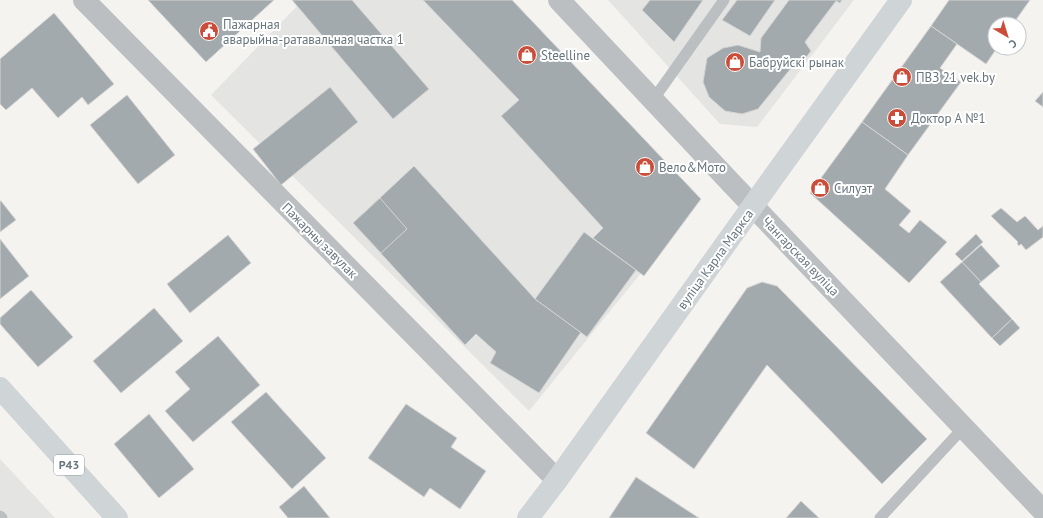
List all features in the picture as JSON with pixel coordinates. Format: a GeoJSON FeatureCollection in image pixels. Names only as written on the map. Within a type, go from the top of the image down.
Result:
{"type":"FeatureCollection","features":[{"type":"Feature","properties":{"kind":"street","name":"Пажарны завулак"},"geometry":{"type":"LineString","coordinates":[[84,0],[557,480]]}},
{"type":"Feature","properties":{"kind":"street","name":"Чангарская вуліца"},"geometry":{"type":"LineString","coordinates":[[559,0],[1043,511]]}},
{"type":"Feature","properties":{"kind":"street","name":"вуліца Карла Маркса"},"geometry":{"type":"LineString","coordinates":[[528,518],[557,480],[901,0]]}},
{"type":"Feature","properties":{"kind":"street","name":"Р43"},"geometry":{"type":"LineString","coordinates":[[0,388],[117,518]]}},
{"type":"Feature","properties":{"kind":"lane"},"geometry":{"type":"LineString","coordinates":[[653,100],[724,0]]}},
{"type":"Feature","properties":{"kind":"lane"},"geometry":{"type":"LineString","coordinates":[[880,518],[964,427]]}},
{"type":"Feature","properties":{"kind":"shaded area"},"geometry":{"type":"Polygon","coordinates":[[[292,0],[512,0],[701,199],[529,411],[211,95],[297,6],[292,0]]]}},
{"type":"Feature","properties":{"kind":"shaded area","name":"Бабруйскі рынак"},"geometry":{"type":"Polygon","coordinates":[[[608,0],[854,0],[757,127],[720,124],[608,0]]]}},
{"type":"Feature","properties":{"kind":"shaded area"},"geometry":{"type":"Polygon","coordinates":[[[0,459],[55,518],[0,518],[0,459]]]}},
{"type":"Feature","properties":{"kind":"building","name":"Пажарная аварыйна-ратавальная частка 1"},"geometry":{"type":"Polygon","coordinates":[[[148,0],[274,0],[206,62],[148,0]]]}},
{"type":"Feature","properties":{"kind":"building"},"geometry":{"type":"Polygon","coordinates":[[[292,0],[352,0],[429,89],[393,119],[292,0]]]}},
{"type":"Feature","properties":{"kind":"building"},"geometry":{"type":"Polygon","coordinates":[[[423,0],[512,0],[701,199],[644,276],[593,238],[603,228],[501,116],[519,100],[423,0]]]}},
{"type":"Feature","properties":{"kind":"building"},"geometry":{"type":"Polygon","coordinates":[[[650,0],[703,0],[674,42],[642,10],[650,0]]]}},
{"type":"Feature","properties":{"kind":"building"},"geometry":{"type":"Polygon","coordinates":[[[737,0],[775,0],[750,36],[722,20],[737,0]]]}},
{"type":"Feature","properties":{"kind":"building"},"geometry":{"type":"Polygon","coordinates":[[[789,0],[842,0],[840,3],[836,1],[805,42],[811,51],[800,65],[792,67],[758,109],[742,114],[725,111],[709,97],[703,82],[707,58],[723,48],[738,45],[760,52],[761,38],[789,0]]]}},
{"type":"Feature","properties":{"kind":"building"},"geometry":{"type":"Polygon","coordinates":[[[949,0],[1030,0],[1019,16],[987,16],[987,56],[992,56],[986,64],[931,26],[949,0]]]}},
{"type":"Feature","properties":{"kind":"building"},"geometry":{"type":"Polygon","coordinates":[[[54,13],[114,84],[88,105],[82,97],[58,118],[32,88],[6,110],[0,104],[0,59],[54,13]]]}},
{"type":"Feature","properties":{"kind":"building"},"geometry":{"type":"Polygon","coordinates":[[[931,26],[957,44],[940,68],[961,82],[908,155],[862,122],[931,26]]]}},
{"type":"Feature","properties":{"kind":"building"},"geometry":{"type":"Polygon","coordinates":[[[330,87],[358,122],[281,185],[253,149],[330,87]]]}},
{"type":"Feature","properties":{"kind":"building"},"geometry":{"type":"Polygon","coordinates":[[[1043,92],[1043,107],[1035,101],[1043,92]]]}},
{"type":"Feature","properties":{"kind":"building"},"geometry":{"type":"Polygon","coordinates":[[[127,95],[175,155],[138,184],[90,125],[127,95]]]}},
{"type":"Feature","properties":{"kind":"building"},"geometry":{"type":"Polygon","coordinates":[[[862,122],[908,155],[885,189],[911,211],[899,225],[909,233],[920,220],[947,242],[909,283],[810,193],[862,122]]]}},
{"type":"Feature","properties":{"kind":"building"},"geometry":{"type":"Polygon","coordinates":[[[414,166],[535,299],[581,332],[539,393],[490,363],[496,352],[476,334],[465,345],[353,223],[414,166]]]}},
{"type":"Feature","properties":{"kind":"building"},"geometry":{"type":"Polygon","coordinates":[[[380,198],[407,229],[381,253],[353,223],[380,198]]]}},
{"type":"Feature","properties":{"kind":"building"},"geometry":{"type":"Polygon","coordinates":[[[0,201],[16,220],[0,232],[0,201]]]}},
{"type":"Feature","properties":{"kind":"building"},"geometry":{"type":"Polygon","coordinates":[[[1001,208],[1017,222],[1025,216],[1038,230],[1043,226],[1043,237],[1026,250],[1021,244],[1019,246],[1017,243],[1018,242],[991,216],[1001,208]]]}},
{"type":"Feature","properties":{"kind":"building"},"geometry":{"type":"Polygon","coordinates":[[[584,232],[636,270],[587,337],[535,299],[584,232]]]}},
{"type":"Feature","properties":{"kind":"building"},"geometry":{"type":"Polygon","coordinates":[[[976,234],[983,242],[962,261],[955,254],[976,234]]]}},
{"type":"Feature","properties":{"kind":"building"},"geometry":{"type":"Polygon","coordinates":[[[228,235],[251,263],[190,313],[167,284],[228,235]]]}},
{"type":"Feature","properties":{"kind":"building"},"geometry":{"type":"Polygon","coordinates":[[[0,239],[29,276],[0,299],[0,239]]]}},
{"type":"Feature","properties":{"kind":"building"},"geometry":{"type":"Polygon","coordinates":[[[981,245],[1000,266],[981,282],[962,262],[981,245]]]}},
{"type":"Feature","properties":{"kind":"building"},"geometry":{"type":"Polygon","coordinates":[[[962,262],[981,282],[979,284],[1012,319],[992,338],[940,282],[962,262]]]}},
{"type":"Feature","properties":{"kind":"building"},"geometry":{"type":"Polygon","coordinates":[[[762,282],[777,286],[927,439],[882,484],[767,365],[694,469],[646,433],[747,288],[762,282]]]}},
{"type":"Feature","properties":{"kind":"building"},"geometry":{"type":"Polygon","coordinates":[[[31,290],[73,337],[38,367],[0,324],[0,318],[31,290]]]}},
{"type":"Feature","properties":{"kind":"building"},"geometry":{"type":"Polygon","coordinates":[[[154,308],[183,341],[121,393],[93,361],[154,308]]]}},
{"type":"Feature","properties":{"kind":"building"},"geometry":{"type":"Polygon","coordinates":[[[1012,319],[1020,328],[1000,346],[992,338],[1012,319]]]}},
{"type":"Feature","properties":{"kind":"building"},"geometry":{"type":"Polygon","coordinates":[[[218,336],[260,385],[193,442],[165,411],[190,389],[175,372],[218,336]]]}},
{"type":"Feature","properties":{"kind":"building"},"geometry":{"type":"Polygon","coordinates":[[[266,392],[326,458],[292,489],[231,422],[266,392]]]}},
{"type":"Feature","properties":{"kind":"building"},"geometry":{"type":"Polygon","coordinates":[[[406,404],[457,438],[451,447],[486,471],[460,509],[430,488],[424,497],[368,458],[406,404]]]}},
{"type":"Feature","properties":{"kind":"building"},"geometry":{"type":"Polygon","coordinates":[[[149,414],[194,469],[159,498],[114,444],[149,414]]]}},
{"type":"Feature","properties":{"kind":"building"},"geometry":{"type":"Polygon","coordinates":[[[636,477],[699,518],[609,518],[636,477]]]}},
{"type":"Feature","properties":{"kind":"building"},"geometry":{"type":"Polygon","coordinates":[[[304,486],[330,518],[288,518],[279,507],[304,486]]]}},
{"type":"Feature","properties":{"kind":"building"},"geometry":{"type":"Polygon","coordinates":[[[801,501],[819,518],[786,518],[801,501]]]}},
{"type":"Feature","properties":{"kind":"place","name":"Пажарная аварыйна-ратавальная частка 1"},"geometry":{"type":"Point","coordinates":[209,31]}},
{"type":"Feature","properties":{"kind":"place","name":"Steelline"},"geometry":{"type":"Point","coordinates":[527,55]}},
{"type":"Feature","properties":{"kind":"place","name":"Бабруйскі рынак"},"geometry":{"type":"Point","coordinates":[735,62]}},
{"type":"Feature","properties":{"kind":"place","name":"ПВЗ 21 vek.by"},"geometry":{"type":"Point","coordinates":[902,77]}},
{"type":"Feature","properties":{"kind":"place","name":"Доктор А №1"},"geometry":{"type":"Point","coordinates":[897,118]}},
{"type":"Feature","properties":{"kind":"place","name":"Вело&Мото"},"geometry":{"type":"Point","coordinates":[645,167]}},
{"type":"Feature","properties":{"kind":"place","name":"Силуэт"},"geometry":{"type":"Point","coordinates":[820,188]}}]}
